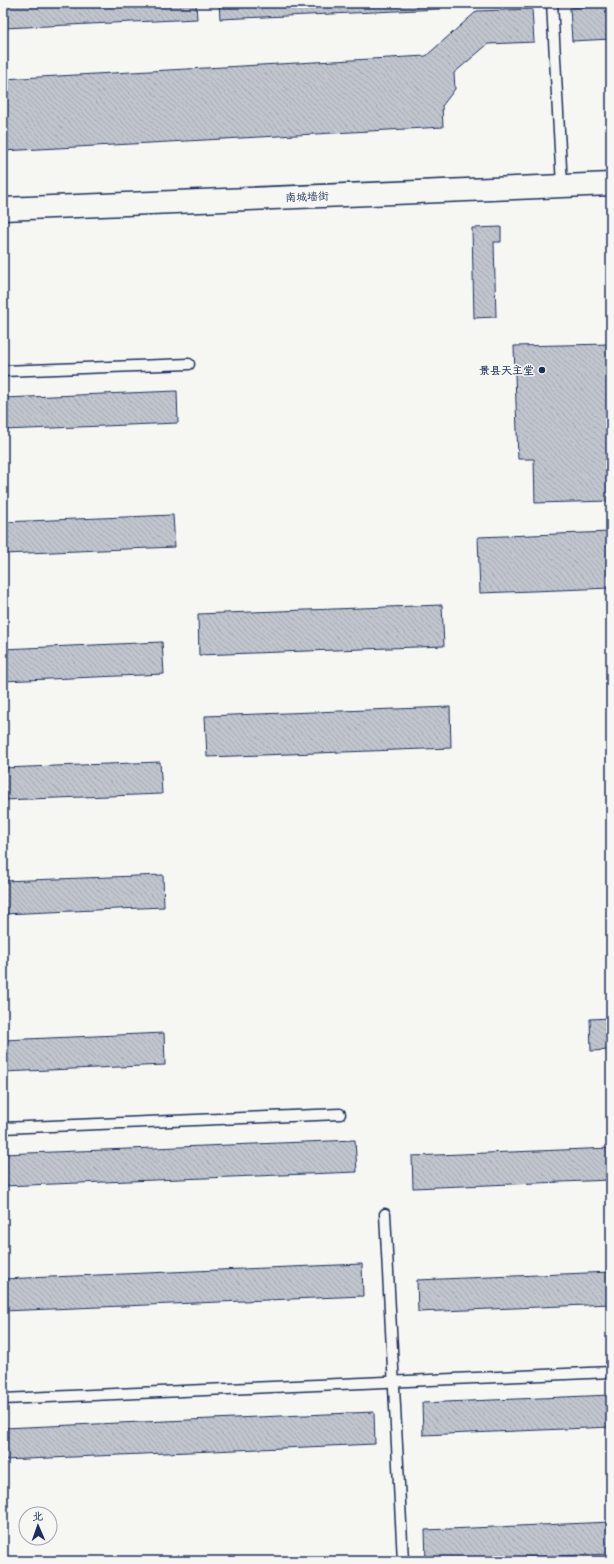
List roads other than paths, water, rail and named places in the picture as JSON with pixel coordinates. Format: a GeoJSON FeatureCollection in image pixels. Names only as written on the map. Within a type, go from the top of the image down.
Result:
{"type":"FeatureCollection","features":[{"type":"Feature","properties":{"kind":"street","name":"南城墙街"},"geometry":{"type":"LineString","coordinates":[[3,209],[611,184]]}},
{"type":"Feature","properties":{"kind":"lane"},"geometry":{"type":"LineString","coordinates":[[552,3],[562,186]]}},
{"type":"Feature","properties":{"kind":"lane"},"geometry":{"type":"LineString","coordinates":[[3,371],[189,364]]}},
{"type":"Feature","properties":{"kind":"lane"},"geometry":{"type":"LineString","coordinates":[[3,1128],[340,1114]]}},
{"type":"Feature","properties":{"kind":"lane"},"geometry":{"type":"LineString","coordinates":[[385,1214],[403,1561]]}},
{"type":"Feature","properties":{"kind":"lane"},"geometry":{"type":"LineString","coordinates":[[3,1399],[611,1372]]}},
{"type":"Feature","properties":{"kind":"place","name":"景县天主堂"},"geometry":{"type":"Point","coordinates":[542,370]}}]}
